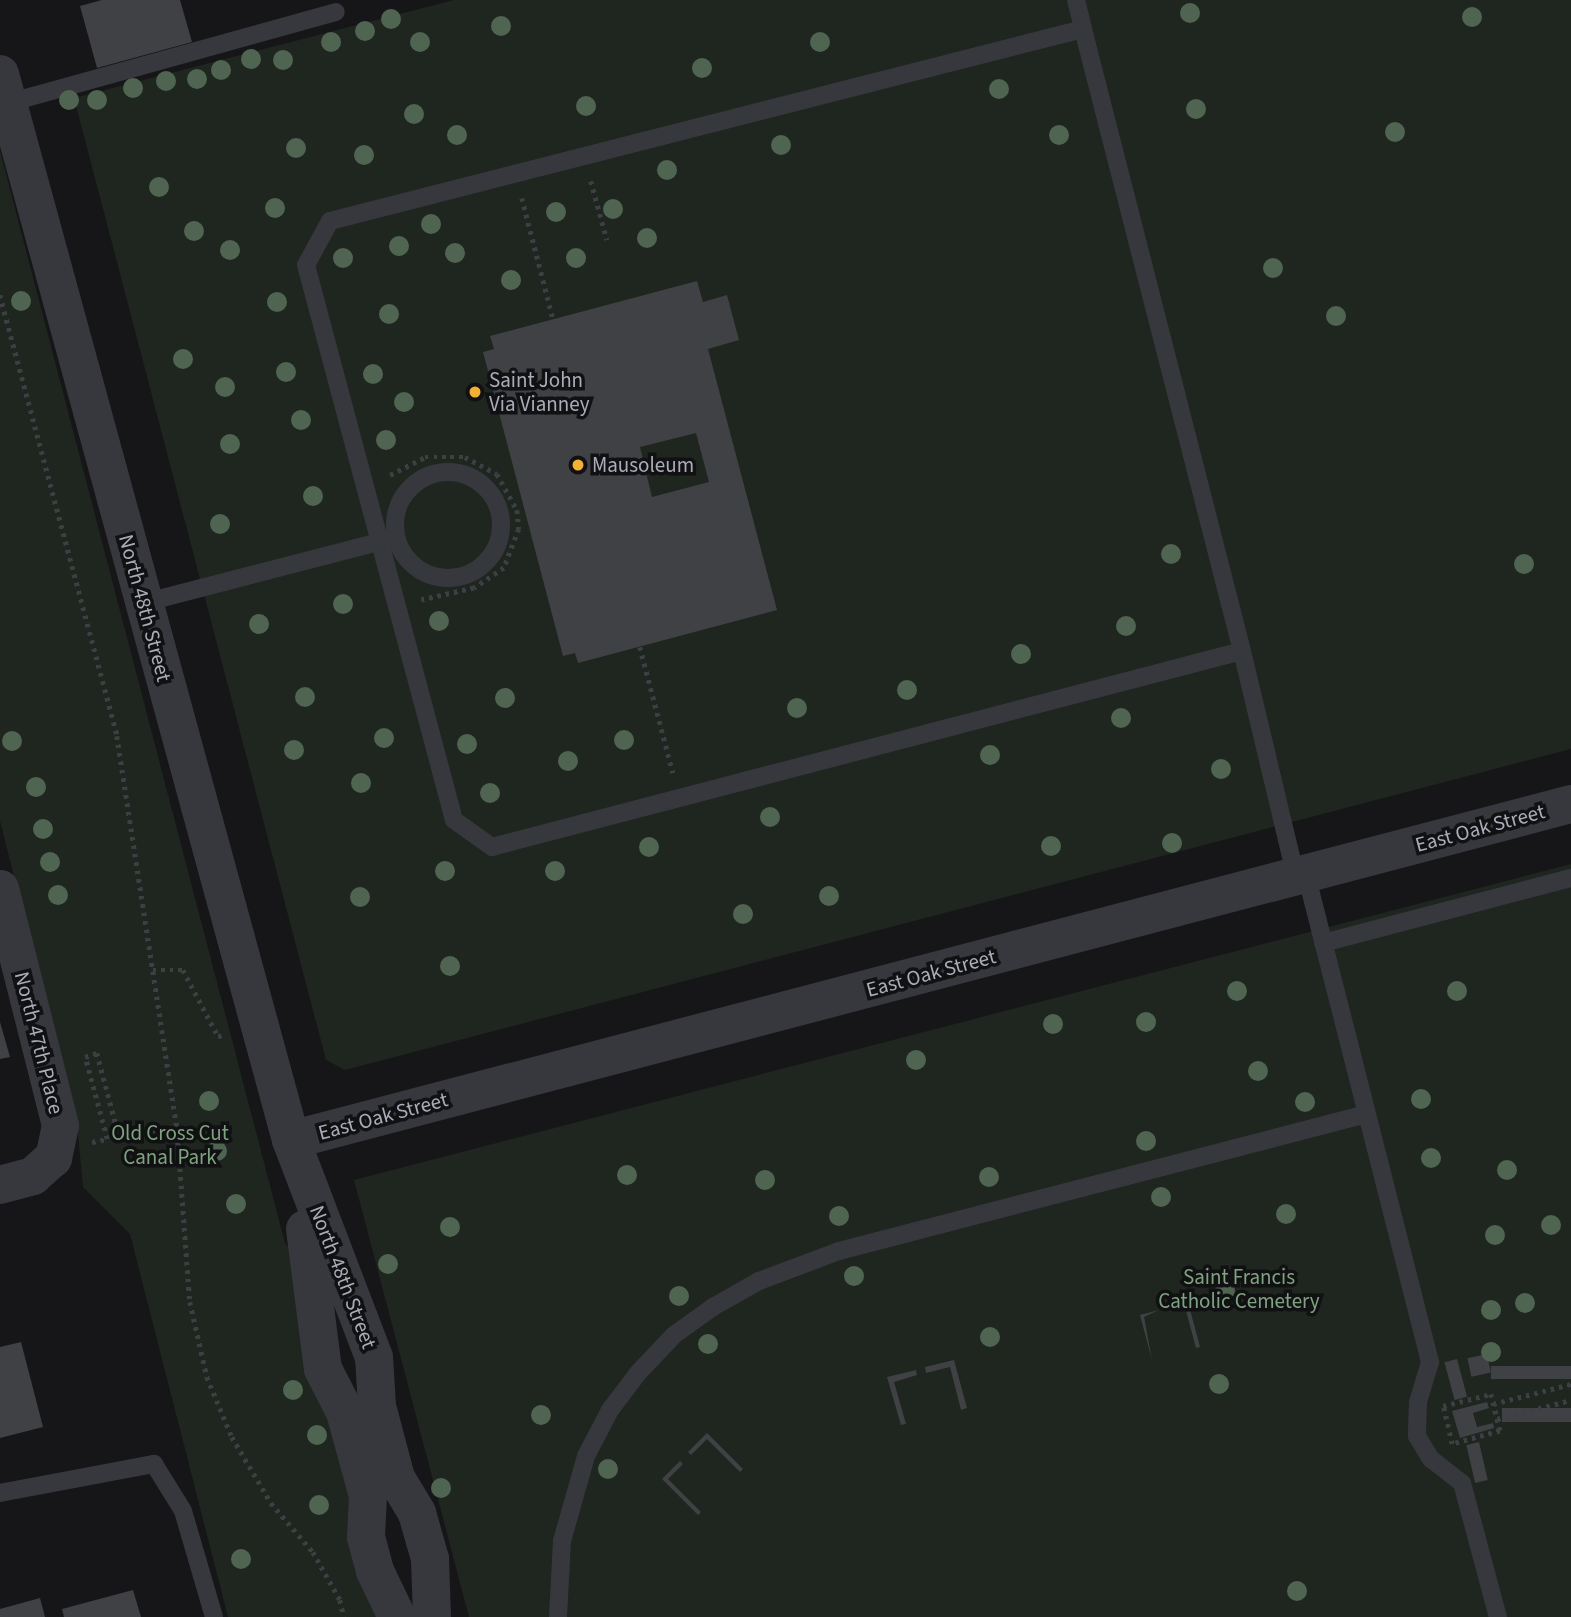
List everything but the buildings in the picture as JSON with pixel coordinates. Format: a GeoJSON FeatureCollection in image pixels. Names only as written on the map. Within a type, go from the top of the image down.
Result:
{"type":"FeatureCollection","features":[{"type":"Feature","properties":{"kind":"street","name":"North 48th Street"},"geometry":{"type":"LineString","coordinates":[[4,89],[291,1140],[374,1357],[377,1406],[396,1478],[417,1513],[430,1559],[432,1617]]}},
{"type":"Feature","properties":{"kind":"street","name":"East Oak Street"},"geometry":{"type":"LineString","coordinates":[[291,1140],[1571,804]]}},
{"type":"Feature","properties":{"kind":"street","name":"North 47th Place"},"geometry":{"type":"LineString","coordinates":[[0,888],[5,927],[67,1151]]}},
{"type":"Feature","properties":{"kind":"street","name":"North 48th Street"},"geometry":{"type":"LineString","coordinates":[[291,1140],[323,1369],[345,1412],[368,1496],[366,1537],[375,1571],[397,1617]]}},
{"type":"Feature","properties":{"kind":"street"},"geometry":{"type":"LineString","coordinates":[[0,1185],[33,1176],[67,1151]]}},
{"type":"Feature","properties":{"kind":"lane"},"geometry":{"type":"LineString","coordinates":[[1076,0],[1242,651],[1301,876],[1323,943],[1430,1362],[1418,1402],[1417,1436],[1431,1459],[1462,1483],[1498,1617]]}},
{"type":"Feature","properties":{"kind":"lane"},"geometry":{"type":"LineString","coordinates":[[4,89],[337,12]]}},
{"type":"Feature","properties":{"kind":"lane"},"geometry":{"type":"LineString","coordinates":[[1083,29],[330,220],[306,265],[365,481],[388,539],[398,606],[454,820],[492,847],[1242,651]]}},
{"type":"Feature","properties":{"kind":"lane"},"geometry":{"type":"LineString","coordinates":[[437,474],[470,477],[495,499],[500,515],[495,550],[484,565],[451,579],[416,568],[388,539],[403,498],[421,480],[437,474]]}},
{"type":"Feature","properties":{"kind":"lane"},"geometry":{"type":"LineString","coordinates":[[143,603],[388,539]]}},
{"type":"Feature","properties":{"kind":"lane"},"geometry":{"type":"LineString","coordinates":[[1323,943],[1571,878]]}},
{"type":"Feature","properties":{"kind":"lane"},"geometry":{"type":"LineString","coordinates":[[558,1617],[562,1541],[586,1456],[610,1410],[638,1373],[674,1335],[713,1307],[759,1281],[839,1251],[1367,1114]]}},
{"type":"Feature","properties":{"kind":"lane"},"geometry":{"type":"LineString","coordinates":[[0,1493],[154,1464],[183,1511],[214,1617]]}},
{"type":"Feature","properties":{"kind":"path"},"geometry":{"type":"LineString","coordinates":[[585,157],[607,240]]}},
{"type":"Feature","properties":{"kind":"path"},"geometry":{"type":"LineString","coordinates":[[516,174],[553,319]]}},
{"type":"Feature","properties":{"kind":"path"},"geometry":{"type":"LineString","coordinates":[[0,295],[117,736],[177,1126],[190,1302],[207,1377],[232,1437],[271,1503],[313,1552],[340,1600],[344,1617]]}},
{"type":"Feature","properties":{"kind":"path"},"geometry":{"type":"LineString","coordinates":[[365,481],[400,472],[425,457],[465,457],[497,474],[517,510],[519,529],[504,568],[474,588],[398,606]]}},
{"type":"Feature","properties":{"kind":"path"},"geometry":{"type":"LineString","coordinates":[[640,646],[679,797]]}},
{"type":"Feature","properties":{"kind":"path"},"geometry":{"type":"LineString","coordinates":[[153,970],[183,970],[218,1036]]}},
{"type":"Feature","properties":{"kind":"path"},"geometry":{"type":"LineString","coordinates":[[67,1151],[107,1139],[85,1057],[97,1054],[119,1136],[177,1126]]}},
{"type":"Feature","properties":{"kind":"path"},"geometry":{"type":"LineString","coordinates":[[1493,1404],[1571,1384]]}},
{"type":"Feature","properties":{"kind":"path"},"geometry":{"type":"LineString","coordinates":[[1491,1394],[1493,1404],[1500,1431],[1452,1444],[1443,1406],[1491,1394]]}},
{"type":"Feature","properties":{"kind":"path"},"geometry":{"type":"LineString","coordinates":[[1497,1419],[1571,1400]]}},
{"type":"Feature","properties":{"kind":"green space"},"geometry":{"type":"Polygon","coordinates":[[[454,0],[1571,0],[1571,749],[345,1070],[326,1060],[74,98],[454,0]]]}},
{"type":"Feature","properties":{"kind":"green space","name":"Old Cross Cut Canal Park"},"geometry":{"type":"Polygon","coordinates":[[[0,151],[285,1243],[299,1260],[389,1617],[228,1617],[130,1234],[83,1187],[77,1124],[0,821],[0,151]]]}},
{"type":"Feature","properties":{"kind":"green space","name":"Saint Francis Catholic Cemetery"},"geometry":{"type":"Polygon","coordinates":[[[1571,864],[1571,1617],[469,1617],[354,1180],[1571,864]]]}},
{"type":"Feature","properties":{"kind":"place","name":"Saint John Via Vianney"},"geometry":{"type":"Point","coordinates":[475,392]}},
{"type":"Feature","properties":{"kind":"place","name":"Mausoleum"},"geometry":{"type":"Point","coordinates":[578,465]}}]}
